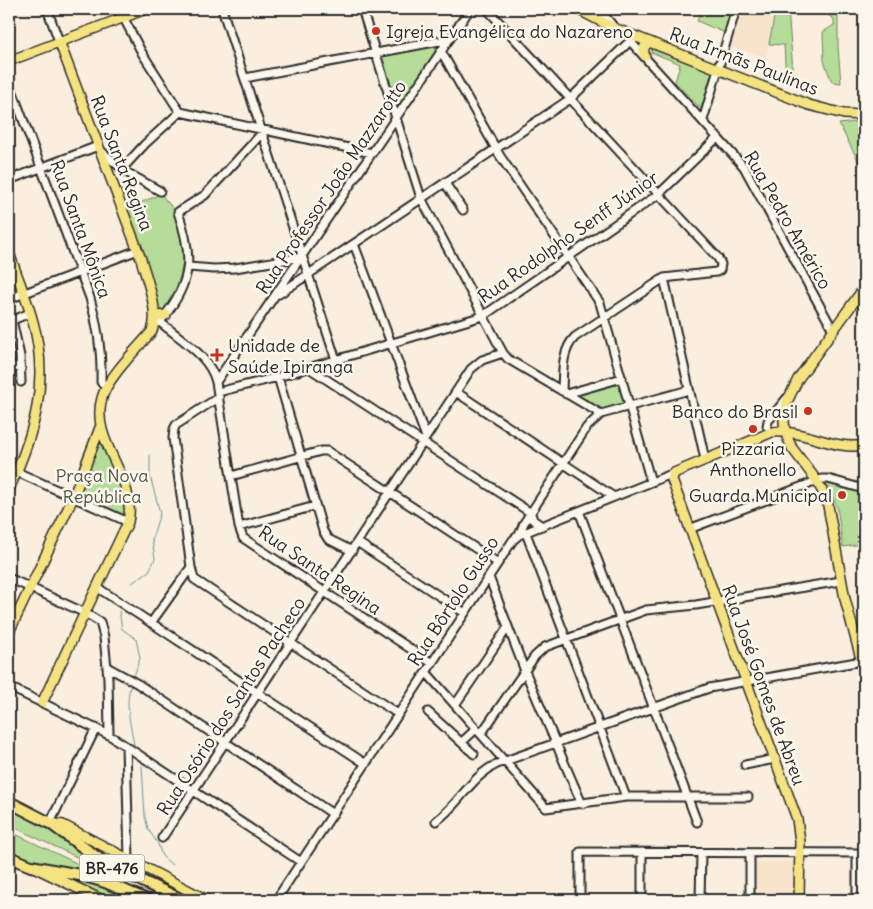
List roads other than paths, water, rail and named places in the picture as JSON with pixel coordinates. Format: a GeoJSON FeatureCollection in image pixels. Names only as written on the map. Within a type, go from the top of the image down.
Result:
{"type":"FeatureCollection","features":[{"type":"Feature","properties":{"kind":"highway","name":"BR-476"},"geometry":{"type":"LineString","coordinates":[[9,802],[50,823],[106,864],[182,900]]}},
{"type":"Feature","properties":{"kind":"highway","name":"BR-476"},"geometry":{"type":"LineString","coordinates":[[9,856],[31,866],[85,876],[105,882],[147,900]]}},
{"type":"Feature","properties":{"kind":"main road"},"geometry":{"type":"LineString","coordinates":[[9,61],[60,41],[121,13],[146,9]]}},
{"type":"Feature","properties":{"kind":"main road","name":"Rua Irmãs Paulinas"},"geometry":{"type":"LineString","coordinates":[[577,9],[634,39],[650,42],[809,105],[844,114],[864,114]]}},
{"type":"Feature","properties":{"kind":"main road","name":"Rua Santa Regina"},"geometry":{"type":"LineString","coordinates":[[60,41],[100,148],[109,162],[138,250],[150,290],[154,314],[152,331]]}},
{"type":"Feature","properties":{"kind":"main road"},"geometry":{"type":"LineString","coordinates":[[645,56],[643,50],[650,42]]}},
{"type":"Feature","properties":{"kind":"main road"},"geometry":{"type":"LineString","coordinates":[[9,253],[30,312],[39,349],[40,376],[39,394],[30,438],[9,489]]}},
{"type":"Feature","properties":{"kind":"main road"},"geometry":{"type":"LineString","coordinates":[[863,666],[842,581],[829,507],[817,481],[795,453],[785,432],[784,416],[789,395],[804,370],[864,288]]}},
{"type":"Feature","properties":{"kind":"main road"},"geometry":{"type":"LineString","coordinates":[[154,314],[163,318]]}},
{"type":"Feature","properties":{"kind":"main road"},"geometry":{"type":"LineString","coordinates":[[42,703],[128,522],[130,509],[128,493],[101,425],[100,404],[105,382],[152,331]]}},
{"type":"Feature","properties":{"kind":"main road"},"geometry":{"type":"LineString","coordinates":[[9,632],[73,498],[101,425]]}},
{"type":"Feature","properties":{"kind":"main road"},"geometry":{"type":"LineString","coordinates":[[785,432],[852,447],[864,445]]}},
{"type":"Feature","properties":{"kind":"main road","name":"Rua Bôrtolo Gusso"},"geometry":{"type":"LineString","coordinates":[[674,473],[769,433],[785,432]]}},
{"type":"Feature","properties":{"kind":"main road","name":"Rua José Gomes de Abreu"},"geometry":{"type":"LineString","coordinates":[[674,473],[673,486],[797,819],[800,834],[800,900]]}},
{"type":"Feature","properties":{"kind":"main road"},"geometry":{"type":"LineString","coordinates":[[50,823],[62,825],[207,900]]}},
{"type":"Feature","properties":{"kind":"main road"},"geometry":{"type":"LineString","coordinates":[[31,866],[102,900]]}},
{"type":"Feature","properties":{"kind":"street","name":"Rua Santa Regina"},"geometry":{"type":"LineString","coordinates":[[47,9],[60,41]]}},
{"type":"Feature","properties":{"kind":"street"},"geometry":{"type":"LineString","coordinates":[[222,9],[336,360]]}},
{"type":"Feature","properties":{"kind":"street"},"geometry":{"type":"LineString","coordinates":[[362,9],[421,198],[502,353],[508,359],[601,414]]}},
{"type":"Feature","properties":{"kind":"street","name":"Rua Professor João Mazzarotto"},"geometry":{"type":"LineString","coordinates":[[216,382],[470,9]]}},
{"type":"Feature","properties":{"kind":"street"},"geometry":{"type":"LineString","coordinates":[[487,9],[718,258],[721,267],[716,272],[664,278],[575,337],[568,346],[564,357],[564,393]]}},
{"type":"Feature","properties":{"kind":"street"},"geometry":{"type":"LineString","coordinates":[[599,9],[614,28]]}},
{"type":"Feature","properties":{"kind":"street"},"geometry":{"type":"LineString","coordinates":[[702,120],[736,9]]}},
{"type":"Feature","properties":{"kind":"street"},"geometry":{"type":"LineString","coordinates":[[121,13],[142,53],[180,112],[372,153]]}},
{"type":"Feature","properties":{"kind":"street"},"geometry":{"type":"LineString","coordinates":[[244,78],[450,39]]}},
{"type":"Feature","properties":{"kind":"street"},"geometry":{"type":"LineString","coordinates":[[275,297],[570,99],[634,39]]}},
{"type":"Feature","properties":{"kind":"street","name":"Rua Pedro Américo"},"geometry":{"type":"LineString","coordinates":[[634,39],[645,56],[739,160],[833,330]]}},
{"type":"Feature","properties":{"kind":"street"},"geometry":{"type":"LineString","coordinates":[[442,51],[496,149],[597,298],[605,317],[651,482]]}},
{"type":"Feature","properties":{"kind":"street","name":"Rua Santa Mônica"},"geometry":{"type":"LineString","coordinates":[[9,82],[80,272],[97,323],[105,382]]}},
{"type":"Feature","properties":{"kind":"street"},"geometry":{"type":"LineString","coordinates":[[122,169],[145,144],[180,112]]}},
{"type":"Feature","properties":{"kind":"street"},"geometry":{"type":"LineString","coordinates":[[152,331],[178,296],[188,267],[188,243],[178,212],[205,196],[262,131]]}},
{"type":"Feature","properties":{"kind":"street","name":"Rua Rodolpho Senff Júnior"},"geometry":{"type":"LineString","coordinates":[[191,567],[173,433],[179,422],[218,394],[483,316],[659,194],[718,137]]}},
{"type":"Feature","properties":{"kind":"street"},"geometry":{"type":"LineString","coordinates":[[9,180],[100,148]]}},
{"type":"Feature","properties":{"kind":"street"},"geometry":{"type":"LineString","coordinates":[[109,162],[160,191]]}},
{"type":"Feature","properties":{"kind":"street"},"geometry":{"type":"LineString","coordinates":[[445,183],[463,210]]}},
{"type":"Feature","properties":{"kind":"street"},"geometry":{"type":"LineString","coordinates":[[354,244],[425,440]]}},
{"type":"Feature","properties":{"kind":"street"},"geometry":{"type":"LineString","coordinates":[[9,299],[138,250]]}},
{"type":"Feature","properties":{"kind":"street"},"geometry":{"type":"LineString","coordinates":[[188,267],[235,268],[302,257]]}},
{"type":"Feature","properties":{"kind":"street"},"geometry":{"type":"LineString","coordinates":[[664,278],[705,460]]}},
{"type":"Feature","properties":{"kind":"street"},"geometry":{"type":"LineString","coordinates":[[21,382],[18,346],[10,321],[30,312]]}},
{"type":"Feature","properties":{"kind":"street","name":"Rua Santa Regina"},"geometry":{"type":"LineString","coordinates":[[163,318],[207,362],[213,372],[241,535],[432,663]]}},
{"type":"Feature","properties":{"kind":"street","name":"Rua Osório dos Santos Pacheco"},"geometry":{"type":"LineString","coordinates":[[162,838],[471,370],[478,363],[502,353]]}},
{"type":"Feature","properties":{"kind":"street"},"geometry":{"type":"LineString","coordinates":[[9,364],[21,370]]}},
{"type":"Feature","properties":{"kind":"street"},"geometry":{"type":"LineString","coordinates":[[309,368],[425,440],[530,512],[533,520],[542,526]]}},
{"type":"Feature","properties":{"kind":"street"},"geometry":{"type":"LineString","coordinates":[[278,377],[325,536],[352,551]]}},
{"type":"Feature","properties":{"kind":"street"},"geometry":{"type":"LineString","coordinates":[[564,393],[622,378]]}},
{"type":"Feature","properties":{"kind":"street"},"geometry":{"type":"LineString","coordinates":[[626,797],[566,639],[522,534],[522,527],[530,512],[591,423],[601,414],[689,390]]}},
{"type":"Feature","properties":{"kind":"street"},"geometry":{"type":"LineString","coordinates":[[456,392],[614,496]]}},
{"type":"Feature","properties":{"kind":"street"},"geometry":{"type":"LineString","coordinates":[[767,426],[768,421],[789,395]]}},
{"type":"Feature","properties":{"kind":"street"},"geometry":{"type":"LineString","coordinates":[[852,447],[864,450]]}},
{"type":"Feature","properties":{"kind":"street"},"geometry":{"type":"LineString","coordinates":[[231,476],[321,451],[330,452],[498,563]]}},
{"type":"Feature","properties":{"kind":"street"},"geometry":{"type":"LineString","coordinates":[[17,472],[128,522]]}},
{"type":"Feature","properties":{"kind":"street"},"geometry":{"type":"LineString","coordinates":[[648,473],[659,479],[668,480],[673,486]]}},
{"type":"Feature","properties":{"kind":"street","name":"Rua Bôrtolo Gusso"},"geometry":{"type":"LineString","coordinates":[[276,900],[513,540],[522,534],[674,473]]}},
{"type":"Feature","properties":{"kind":"street"},"geometry":{"type":"LineString","coordinates":[[689,529],[817,481],[828,479],[864,490]]}},
{"type":"Feature","properties":{"kind":"street"},"geometry":{"type":"LineString","coordinates":[[239,527],[315,506]]}},
{"type":"Feature","properties":{"kind":"street"},"geometry":{"type":"LineString","coordinates":[[579,511],[697,822]]}},
{"type":"Feature","properties":{"kind":"street"},"geometry":{"type":"LineString","coordinates":[[357,542],[465,613]]}},
{"type":"Feature","properties":{"kind":"street"},"geometry":{"type":"LineString","coordinates":[[151,623],[191,567]]}},
{"type":"Feature","properties":{"kind":"street"},"geometry":{"type":"LineString","coordinates":[[191,567],[194,579],[398,714]]}},
{"type":"Feature","properties":{"kind":"street"},"geometry":{"type":"LineString","coordinates":[[489,577],[525,671],[582,804]]}},
{"type":"Feature","properties":{"kind":"street"},"geometry":{"type":"LineString","coordinates":[[9,578],[85,613],[98,620],[102,626],[107,667],[109,735]]}},
{"type":"Feature","properties":{"kind":"street"},"geometry":{"type":"LineString","coordinates":[[462,742],[478,731],[542,649],[646,610],[716,602],[842,581]]}},
{"type":"Feature","properties":{"kind":"street"},"geometry":{"type":"LineString","coordinates":[[98,588],[366,764]]}},
{"type":"Feature","properties":{"kind":"street"},"geometry":{"type":"LineString","coordinates":[[455,705],[508,627]]}},
{"type":"Feature","properties":{"kind":"street"},"geometry":{"type":"LineString","coordinates":[[436,821],[447,813],[463,792],[479,776],[491,767],[505,761],[704,689],[745,681],[863,666]]}},
{"type":"Feature","properties":{"kind":"street"},"geometry":{"type":"LineString","coordinates":[[107,667],[138,684],[333,814]]}},
{"type":"Feature","properties":{"kind":"street"},"geometry":{"type":"LineString","coordinates":[[426,672],[546,808],[626,797],[748,797]]}},
{"type":"Feature","properties":{"kind":"street"},"geometry":{"type":"LineString","coordinates":[[9,687],[109,735],[301,862]]}},
{"type":"Feature","properties":{"kind":"street"},"geometry":{"type":"LineString","coordinates":[[428,712],[474,754]]}},
{"type":"Feature","properties":{"kind":"street"},"geometry":{"type":"LineString","coordinates":[[50,823],[96,728]]}},
{"type":"Feature","properties":{"kind":"street"},"geometry":{"type":"LineString","coordinates":[[126,746],[129,859]]}},
{"type":"Feature","properties":{"kind":"street"},"geometry":{"type":"LineString","coordinates":[[745,765],[775,759]]}},
{"type":"Feature","properties":{"kind":"street"},"geometry":{"type":"LineString","coordinates":[[580,900],[580,852],[861,853],[857,900]]}},
{"type":"Feature","properties":{"kind":"street"},"geometry":{"type":"LineString","coordinates":[[642,852],[642,900]]}},
{"type":"Feature","properties":{"kind":"street"},"geometry":{"type":"LineString","coordinates":[[700,900],[701,853]]}},
{"type":"Feature","properties":{"kind":"street"},"geometry":{"type":"LineString","coordinates":[[750,853],[750,900]]}},
{"type":"Feature","properties":{"kind":"waterway"},"geometry":{"type":"LineString","coordinates":[[132,583],[149,571],[155,559],[152,539],[160,513],[150,476],[150,455]]}},
{"type":"Feature","properties":{"kind":"waterway"},"geometry":{"type":"LineString","coordinates":[[119,611],[122,629],[136,639],[140,658],[133,679]]}},
{"type":"Feature","properties":{"kind":"waterway"},"geometry":{"type":"LineString","coordinates":[[131,685],[128,707],[134,745]]}},
{"type":"Feature","properties":{"kind":"waterway"},"geometry":{"type":"LineString","coordinates":[[142,766],[145,816],[148,829],[158,844],[162,856],[172,865]]}},
{"type":"Feature","properties":{"kind":"place","name":"Igreja Evangélica do Nazareno"},"geometry":{"type":"Point","coordinates":[376,31]}},
{"type":"Feature","properties":{"kind":"place","name":"Unidade de Saúde Ipiranga"},"geometry":{"type":"Point","coordinates":[217,355]}},
{"type":"Feature","properties":{"kind":"place","name":"Banco do Brasil"},"geometry":{"type":"Point","coordinates":[808,411]}},
{"type":"Feature","properties":{"kind":"place","name":"Pizzaria Anthonello"},"geometry":{"type":"Point","coordinates":[753,429]}},
{"type":"Feature","properties":{"kind":"place","name":"Guarda Municipal"},"geometry":{"type":"Point","coordinates":[842,495]}},
{"type":"Feature","properties":{"kind":"park label","name":"Praça Nova República"},"geometry":{"type":"Point","coordinates":[102,485]}}]}
